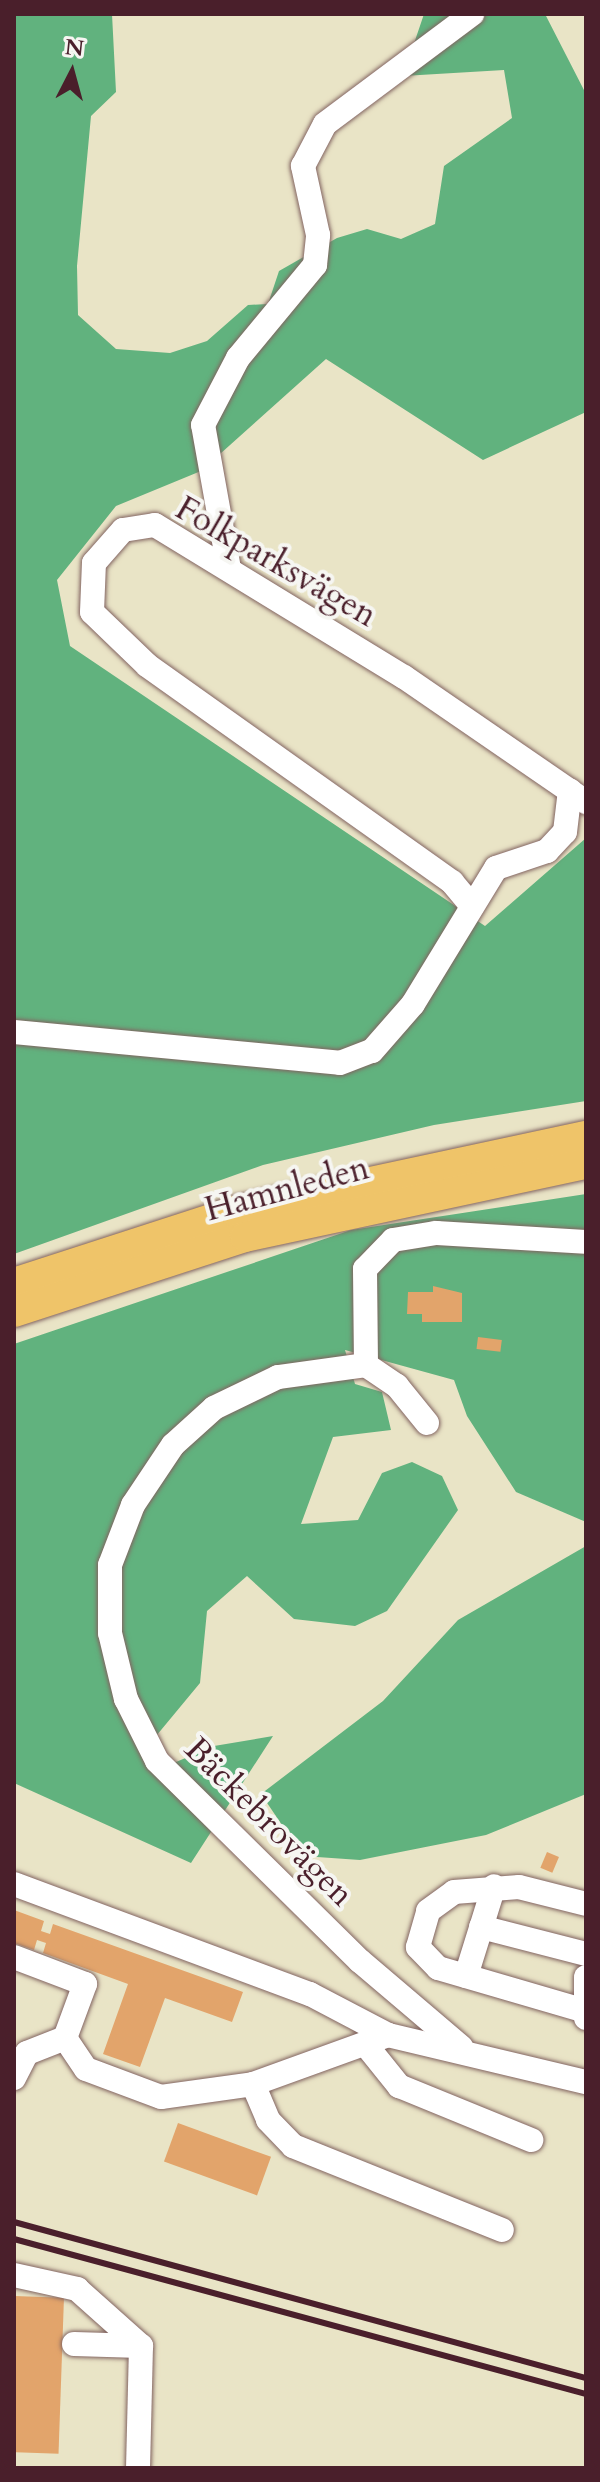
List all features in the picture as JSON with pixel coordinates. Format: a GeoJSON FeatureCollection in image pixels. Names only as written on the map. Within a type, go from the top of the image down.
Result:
{"type":"FeatureCollection","features":[{"type":"Feature","properties":{"kind":"main road","name":"Hamnleden"},"geometry":{"type":"LineString","coordinates":[[14,1283],[235,1211],[586,1136]]}},
{"type":"Feature","properties":{"kind":"main road","name":"Hamnleden"},"geometry":{"type":"LineString","coordinates":[[14,1312],[245,1237],[586,1164]]}},
{"type":"Feature","properties":{"kind":"street"},"geometry":{"type":"LineString","coordinates":[[229,569],[203,425],[229,371],[315,265],[318,235],[303,166],[325,124],[472,14]]}},
{"type":"Feature","properties":{"kind":"street","name":"Folkparksvägen"},"geometry":{"type":"LineString","coordinates":[[14,1032],[340,1063],[379,1046],[472,906],[496,868],[556,844],[565,832],[578,796],[229,569],[155,525],[123,530],[94,563],[92,612],[147,665],[452,882],[472,906]]}},
{"type":"Feature","properties":{"kind":"street"},"geometry":{"type":"LineString","coordinates":[[427,1423],[397,1386],[366,1365],[365,1269],[393,1240],[436,1233],[586,1242]]}},
{"type":"Feature","properties":{"kind":"street","name":"Bäckebrovägen"},"geometry":{"type":"LineString","coordinates":[[366,1365],[278,1377],[214,1408],[173,1445],[133,1505],[110,1565],[110,1633],[126,1699],[157,1761],[360,1961],[461,2047]]}},
{"type":"Feature","properties":{"kind":"street"},"geometry":{"type":"LineString","coordinates":[[14,1884],[310,1994],[388,2035],[461,2047],[586,2082]]}},
{"type":"Feature","properties":{"kind":"street"},"geometry":{"type":"LineString","coordinates":[[466,1976],[494,1886]]}},
{"type":"Feature","properties":{"kind":"street"},"geometry":{"type":"LineString","coordinates":[[586,1904],[494,1886],[454,1892],[428,1911],[418,1947],[438,1968],[584,2014],[586,1977]]}},
{"type":"Feature","properties":{"kind":"street"},"geometry":{"type":"LineString","coordinates":[[481,1927],[586,1954]]}},
{"type":"Feature","properties":{"kind":"street"},"geometry":{"type":"LineString","coordinates":[[14,1957],[85,1984],[65,2038],[27,2053],[14,2078]]}},
{"type":"Feature","properties":{"kind":"street"},"geometry":{"type":"LineString","coordinates":[[65,2038],[86,2069],[161,2097],[253,2084],[388,2035]]}},
{"type":"Feature","properties":{"kind":"street"},"geometry":{"type":"LineString","coordinates":[[366,2045],[399,2086],[531,2140]]}},
{"type":"Feature","properties":{"kind":"street"},"geometry":{"type":"LineString","coordinates":[[253,2084],[268,2120],[293,2146],[502,2230]]}},
{"type":"Feature","properties":{"kind":"street"},"geometry":{"type":"LineString","coordinates":[[14,2275],[77,2289],[141,2346],[138,2468]]}},
{"type":"Feature","properties":{"kind":"street"},"geometry":{"type":"LineString","coordinates":[[74,2344],[141,2346]]}},
{"type":"Feature","properties":{"kind":"green space"},"geometry":{"type":"Polygon","coordinates":[[[14,14],[112,14],[116,92],[91,116],[77,266],[78,315],[116,349],[170,353],[207,341],[248,305],[268,304],[279,271],[337,238],[367,229],[401,239],[435,224],[444,166],[512,118],[504,70],[403,76],[424,14],[545,14],[586,94],[586,412],[483,460],[326,359],[201,471],[116,506],[57,580],[70,646],[485,926],[586,838],[586,1101],[434,1125],[263,1165],[14,1254],[14,14]]]}},
{"type":"Feature","properties":{"kind":"green space"},"geometry":{"type":"Polygon","coordinates":[[[586,1194],[586,1522],[516,1492],[467,1416],[454,1380],[345,1350],[355,1384],[382,1392],[391,1430],[333,1437],[301,1524],[358,1520],[382,1473],[412,1462],[442,1476],[458,1510],[387,1611],[355,1626],[294,1619],[247,1576],[207,1611],[200,1683],[142,1753],[157,1770],[214,1746],[273,1736],[191,1863],[14,1783],[14,1344],[351,1230],[586,1194]]]}},
{"type":"Feature","properties":{"kind":"green space"},"geometry":{"type":"Polygon","coordinates":[[[586,1546],[586,1794],[486,1835],[360,1860],[303,1856],[261,1794],[383,1701],[458,1620],[586,1546]]]}},
{"type":"Feature","properties":{"kind":"building"},"geometry":{"type":"Polygon","coordinates":[[[433,1286],[462,1293],[462,1322],[422,1322],[422,1314],[407,1314],[408,1292],[433,1292],[433,1286]]]}},
{"type":"Feature","properties":{"kind":"building"},"geometry":{"type":"Polygon","coordinates":[[[478,1337],[502,1340],[500,1352],[477,1349],[478,1337]]]}},
{"type":"Feature","properties":{"kind":"building"},"geometry":{"type":"Polygon","coordinates":[[[547,1852],[559,1857],[552,1873],[540,1868],[547,1852]]]}},
{"type":"Feature","properties":{"kind":"building"},"geometry":{"type":"Polygon","coordinates":[[[14,1910],[44,1921],[41,1931],[50,1934],[53,1924],[243,1992],[232,2022],[165,1998],[140,2067],[103,2054],[128,1984],[43,1953],[46,1943],[37,1940],[34,1950],[14,1943],[14,1910]]]}},
{"type":"Feature","properties":{"kind":"building"},"geometry":{"type":"Polygon","coordinates":[[[178,2123],[271,2157],[257,2195],[164,2162],[178,2123]]]}},
{"type":"Feature","properties":{"kind":"building"},"geometry":{"type":"Polygon","coordinates":[[[14,2296],[64,2298],[59,2454],[14,2452],[14,2296]]]}},
{"type":"Feature","properties":{"kind":"railway"},"geometry":{"type":"LineString","coordinates":[[14,2222],[586,2378]]}},
{"type":"Feature","properties":{"kind":"railway"},"geometry":{"type":"LineString","coordinates":[[14,2239],[586,2394]]}}]}
